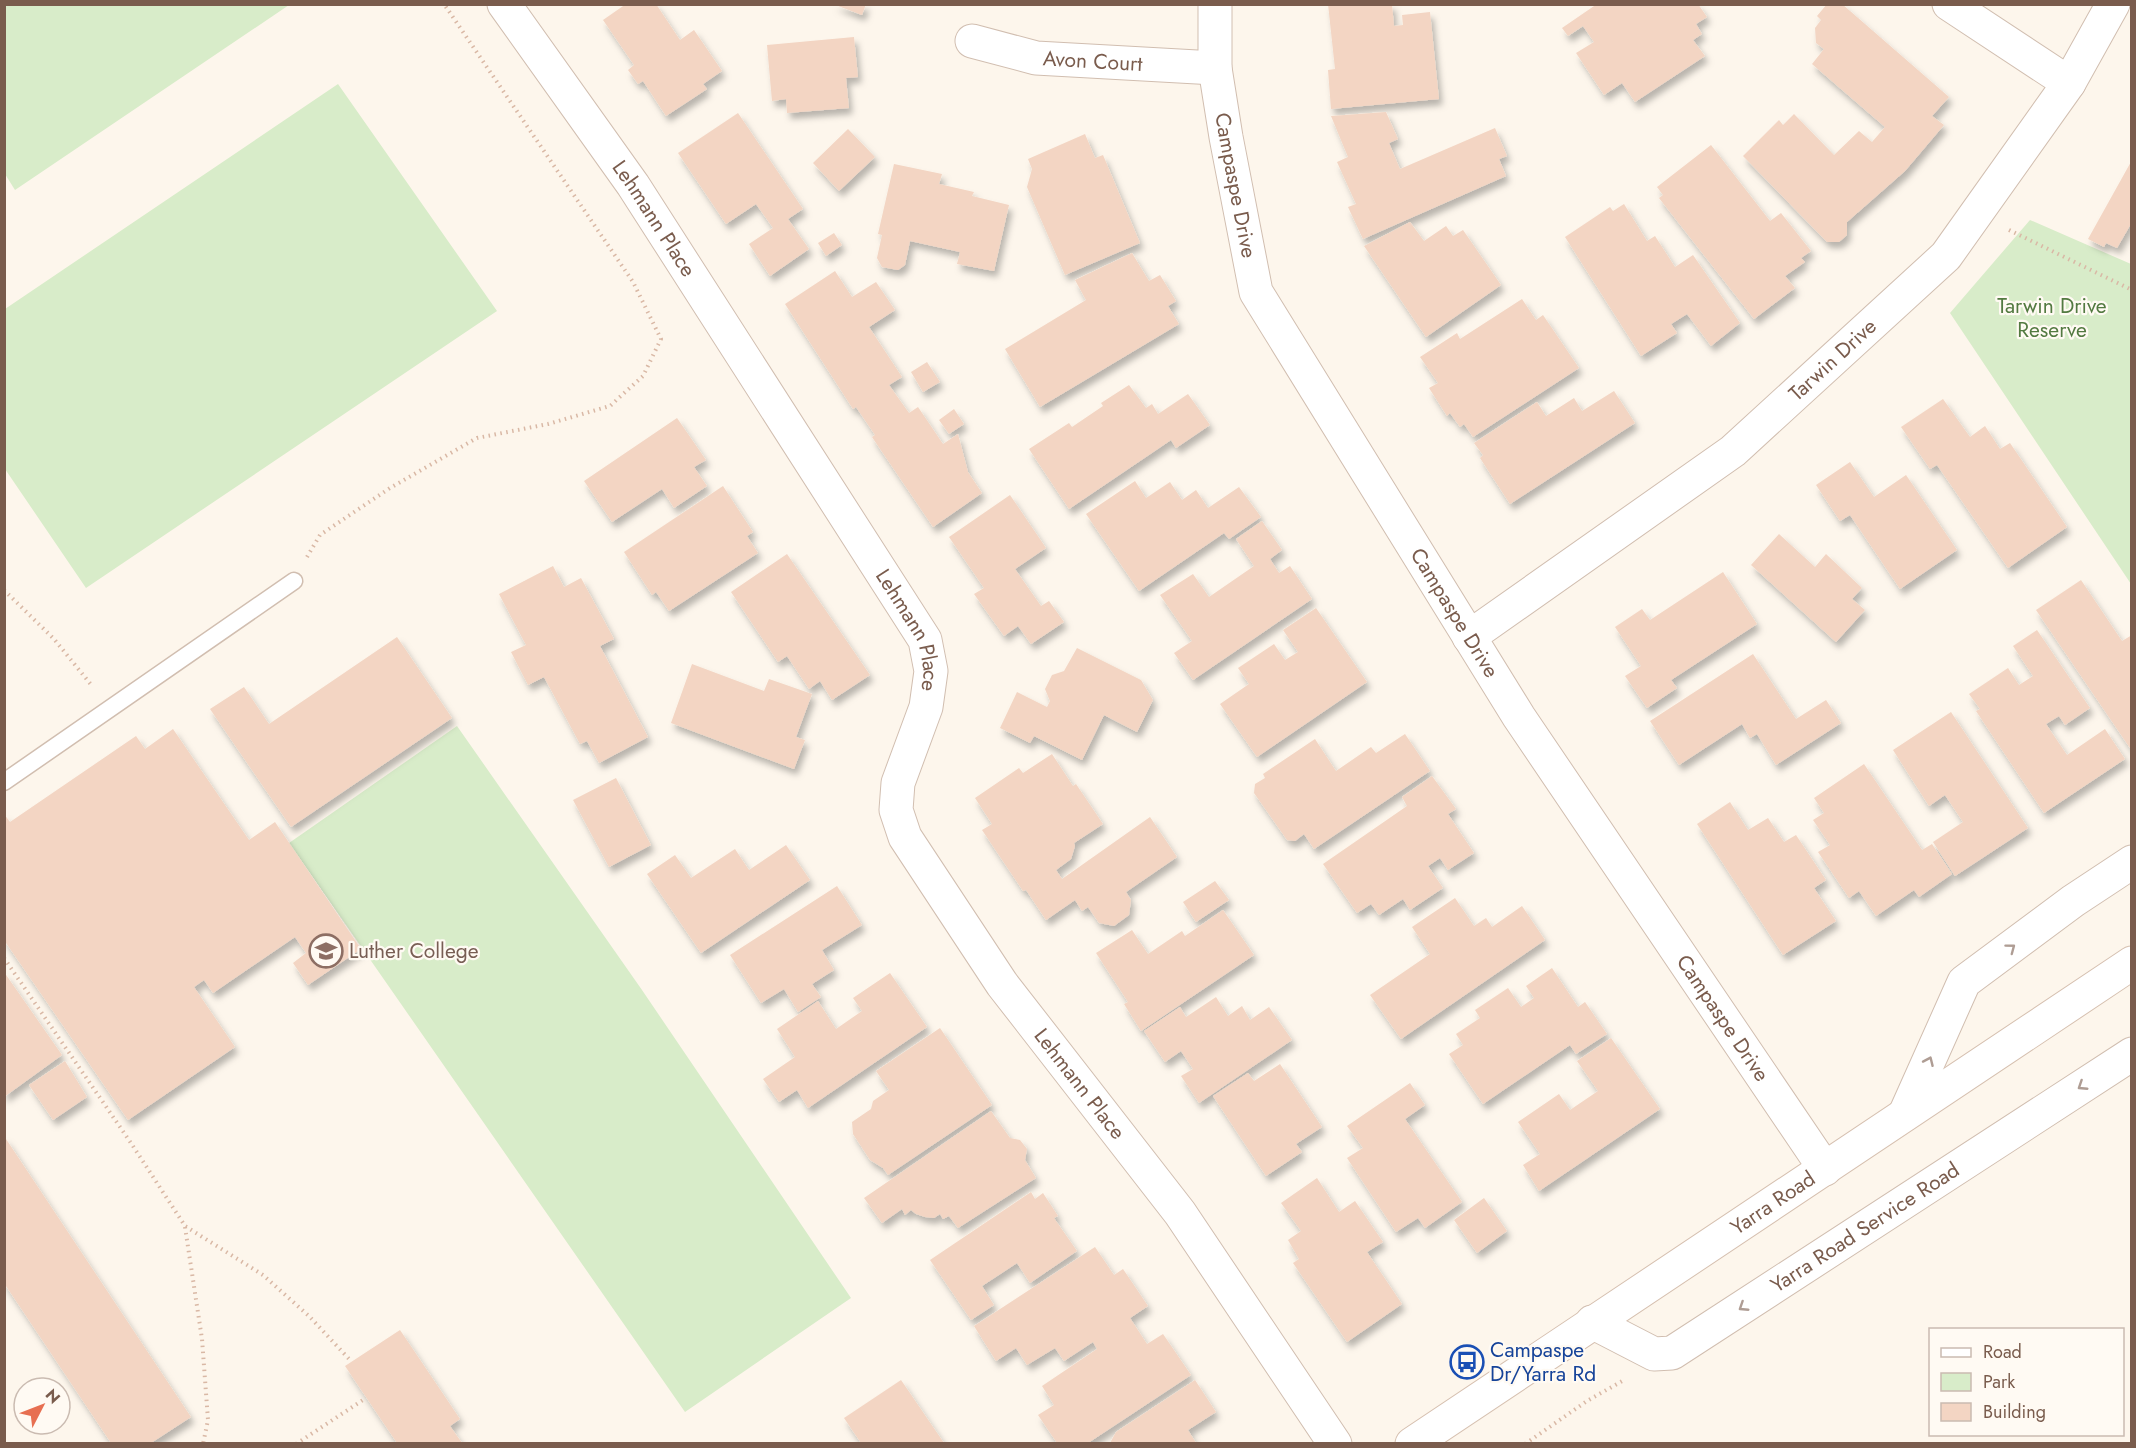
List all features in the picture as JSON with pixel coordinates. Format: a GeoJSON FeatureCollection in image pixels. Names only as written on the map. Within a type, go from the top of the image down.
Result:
{"type":"FeatureCollection","features":[{"type":"Feature","properties":{"kind":"street","name":"Lehmann Place"},"geometry":{"type":"LineString","coordinates":[[504,4],[633,184],[926,640],[931,671],[926,707],[898,783],[896,810],[905,837],[1002,984],[1180,1213],[1335,1443]]}},
{"type":"Feature","properties":{"kind":"street","name":"Campaspe Drive"},"geometry":{"type":"LineString","coordinates":[[1215,4],[1215,68],[1256,292],[1519,717],[1825,1169]]}},
{"type":"Feature","properties":{"kind":"street"},"geometry":{"type":"LineString","coordinates":[[1949,4],[2069,83]]}},
{"type":"Feature","properties":{"kind":"street","name":"Tarwin Drive"},"geometry":{"type":"LineString","coordinates":[[1469,638],[1733,451],[1946,256],[2069,83],[2113,4]]}},
{"type":"Feature","properties":{"kind":"street","name":"Avon Court"},"geometry":{"type":"LineString","coordinates":[[972,41],[1036,58],[1215,68]]}},
{"type":"Feature","properties":{"kind":"street"},"geometry":{"type":"LineString","coordinates":[[1905,1114],[1964,982],[2073,901],[2132,862]]}},
{"type":"Feature","properties":{"kind":"street","name":"Yarra Road"},"geometry":{"type":"LineString","coordinates":[[1412,1443],[2132,963]]}},
{"type":"Feature","properties":{"kind":"street","name":"Yarra Road Service Road"},"geometry":{"type":"LineString","coordinates":[[1672,1353],[2132,1054]]}},
{"type":"Feature","properties":{"kind":"street"},"geometry":{"type":"LineString","coordinates":[[1592,1322],[1654,1354],[1672,1353]]}},
{"type":"Feature","properties":{"kind":"lane"},"geometry":{"type":"LineString","coordinates":[[4,782],[294,581]]}},
{"type":"Feature","properties":{"kind":"path"},"geometry":{"type":"LineString","coordinates":[[294,581],[320,535],[390,488],[477,438],[548,424],[610,406],[643,376],[661,339],[633,282],[444,4]]}},
{"type":"Feature","properties":{"kind":"path"},"geometry":{"type":"LineString","coordinates":[[1976,214],[2132,290]]}},
{"type":"Feature","properties":{"kind":"path"},"geometry":{"type":"LineString","coordinates":[[4,590],[54,639],[111,708]]}},
{"type":"Feature","properties":{"kind":"path"},"geometry":{"type":"LineString","coordinates":[[4,958],[185,1226],[202,1339],[208,1420],[203,1443]]}},
{"type":"Feature","properties":{"kind":"path"},"geometry":{"type":"LineString","coordinates":[[185,1226],[263,1275],[309,1316],[350,1360]]}},
{"type":"Feature","properties":{"kind":"path"},"geometry":{"type":"LineString","coordinates":[[1525,1443],[1587,1401],[1672,1353]]}},
{"type":"Feature","properties":{"kind":"path"},"geometry":{"type":"LineString","coordinates":[[296,1443],[366,1398]]}},
{"type":"Feature","properties":{"kind":"green space"},"geometry":{"type":"Polygon","coordinates":[[[4,5],[289,5],[15,190],[5,174],[4,5]]]}},
{"type":"Feature","properties":{"kind":"green space"},"geometry":{"type":"Polygon","coordinates":[[[338,84],[497,311],[86,588],[5,469],[5,309],[338,84]]]}},
{"type":"Feature","properties":{"kind":"green space","name":"Tarwin Drive Reserve"},"geometry":{"type":"Polygon","coordinates":[[[2030,220],[2131,264],[2131,584],[1950,313],[2030,220]]]}},
{"type":"Feature","properties":{"kind":"green space"},"geometry":{"type":"Polygon","coordinates":[[[457,726],[642,990],[851,1298],[685,1412],[289,843],[457,726]]]}},
{"type":"Feature","properties":{"kind":"building"},"geometry":{"type":"Polygon","coordinates":[[[626,4],[656,4],[680,40],[694,30],[722,71],[703,84],[707,89],[666,116],[643,81],[638,84],[628,70],[634,65],[603,20],[626,4]]]}},
{"type":"Feature","properties":{"kind":"building"},"geometry":{"type":"Polygon","coordinates":[[[833,4],[866,4],[862,15],[833,4]]]}},
{"type":"Feature","properties":{"kind":"building"},"geometry":{"type":"Polygon","coordinates":[[[1328,4],[1392,4],[1394,26],[1403,25],[1402,15],[1430,12],[1439,99],[1331,109],[1328,70],[1335,69],[1328,4]]]}},
{"type":"Feature","properties":{"kind":"building"},"geometry":{"type":"Polygon","coordinates":[[[1597,4],[1698,4],[1707,17],[1696,24],[1702,34],[1693,40],[1705,56],[1635,102],[1622,83],[1604,95],[1576,53],[1594,42],[1583,26],[1568,36],[1562,28],[1597,4]]]}},
{"type":"Feature","properties":{"kind":"building"},"geometry":{"type":"Polygon","coordinates":[[[1827,4],[1842,4],[1949,97],[1932,116],[1944,125],[1905,171],[1847,222],[1847,235],[1839,242],[1827,242],[1743,156],[1779,120],[1783,125],[1794,114],[1834,155],[1859,131],[1872,142],[1885,127],[1812,64],[1824,49],[1816,43],[1815,28],[1821,20],[1817,16],[1827,4]]]}},
{"type":"Feature","properties":{"kind":"building"},"geometry":{"type":"Polygon","coordinates":[[[854,37],[858,77],[846,78],[849,108],[787,113],[786,99],[772,101],[767,45],[854,37]]]}},
{"type":"Feature","properties":{"kind":"building"},"geometry":{"type":"Polygon","coordinates":[[[1386,112],[1398,139],[1389,143],[1400,169],[1495,128],[1507,156],[1499,159],[1506,176],[1363,239],[1348,207],[1356,204],[1337,162],[1348,157],[1331,116],[1386,112]]]}},
{"type":"Feature","properties":{"kind":"building"},"geometry":{"type":"Polygon","coordinates":[[[738,113],[803,209],[788,219],[809,249],[770,276],[749,244],[773,228],[756,204],[726,224],[678,153],[738,113]]]}},
{"type":"Feature","properties":{"kind":"building"},"geometry":{"type":"Polygon","coordinates":[[[848,129],[875,157],[839,191],[813,163],[848,129]]]}},
{"type":"Feature","properties":{"kind":"building"},"geometry":{"type":"Polygon","coordinates":[[[1085,134],[1095,158],[1103,155],[1140,243],[1065,275],[1027,187],[1032,169],[1028,159],[1085,134]]]}},
{"type":"Feature","properties":{"kind":"building"},"geometry":{"type":"Polygon","coordinates":[[[1711,145],[1770,221],[1781,213],[1811,251],[1801,258],[1805,262],[1785,276],[1795,288],[1754,319],[1659,198],[1663,195],[1657,187],[1711,145]]]}},
{"type":"Feature","properties":{"kind":"building"},"geometry":{"type":"Polygon","coordinates":[[[2132,160],[2132,222],[2117,248],[2106,243],[2104,247],[2088,239],[2132,160]]]}},
{"type":"Feature","properties":{"kind":"building"},"geometry":{"type":"Polygon","coordinates":[[[894,164],[942,174],[939,184],[974,192],[972,196],[1009,205],[994,271],[957,264],[960,252],[910,241],[905,265],[898,270],[882,267],[877,258],[882,235],[878,234],[894,164]]]}},
{"type":"Feature","properties":{"kind":"building"},"geometry":{"type":"Polygon","coordinates":[[[1624,204],[1647,241],[1655,236],[1675,267],[1693,255],[1740,323],[1711,346],[1687,314],[1671,324],[1677,333],[1641,356],[1565,237],[1610,207],[1613,211],[1624,204]]]}},
{"type":"Feature","properties":{"kind":"building"},"geometry":{"type":"Polygon","coordinates":[[[1410,222],[1424,241],[1446,226],[1453,236],[1463,230],[1501,285],[1426,337],[1364,246],[1410,222]]]}},
{"type":"Feature","properties":{"kind":"building"},"geometry":{"type":"Polygon","coordinates":[[[834,233],[842,245],[826,256],[818,243],[834,233]]]}},
{"type":"Feature","properties":{"kind":"building"},"geometry":{"type":"Polygon","coordinates":[[[1132,253],[1149,281],[1160,275],[1176,301],[1168,306],[1179,324],[1040,407],[1005,349],[1086,300],[1075,280],[1132,253]]]}},
{"type":"Feature","properties":{"kind":"building"},"geometry":{"type":"Polygon","coordinates":[[[835,271],[852,297],[876,282],[895,310],[869,327],[902,377],[889,385],[909,413],[918,407],[943,444],[958,434],[968,472],[982,493],[933,527],[872,437],[875,435],[856,407],[853,409],[785,304],[835,271]]]}},
{"type":"Feature","properties":{"kind":"building"},"geometry":{"type":"Polygon","coordinates":[[[1522,299],[1536,320],[1543,315],[1579,368],[1473,437],[1464,424],[1460,427],[1450,413],[1447,416],[1429,388],[1438,383],[1420,357],[1457,333],[1460,339],[1522,299]]]}},
{"type":"Feature","properties":{"kind":"building"},"geometry":{"type":"Polygon","coordinates":[[[927,362],[940,382],[923,392],[911,372],[927,362]]]}},
{"type":"Feature","properties":{"kind":"building"},"geometry":{"type":"Polygon","coordinates":[[[1129,385],[1146,408],[1152,404],[1158,414],[1188,394],[1210,425],[1176,448],[1171,440],[1069,509],[1029,449],[1069,423],[1072,427],[1103,406],[1101,403],[1129,385]]]}},
{"type":"Feature","properties":{"kind":"building"},"geometry":{"type":"Polygon","coordinates":[[[1614,391],[1635,423],[1510,504],[1480,458],[1483,455],[1474,443],[1537,402],[1546,416],[1574,398],[1582,411],[1614,391]]]}},
{"type":"Feature","properties":{"kind":"building"},"geometry":{"type":"Polygon","coordinates":[[[1943,399],[1970,437],[1985,426],[2000,449],[2010,443],[2067,527],[2008,568],[1937,465],[1930,469],[1901,427],[1943,399]]]}},
{"type":"Feature","properties":{"kind":"building"},"geometry":{"type":"Polygon","coordinates":[[[954,409],[964,424],[949,434],[939,420],[954,409]]]}},
{"type":"Feature","properties":{"kind":"building"},"geometry":{"type":"Polygon","coordinates":[[[677,418],[706,460],[694,467],[707,486],[674,508],[662,489],[612,522],[584,481],[677,418]]]}},
{"type":"Feature","properties":{"kind":"building"},"geometry":{"type":"Polygon","coordinates":[[[1850,462],[1874,497],[1906,475],[1957,550],[1900,589],[1850,515],[1840,521],[1816,485],[1850,462]]]}},
{"type":"Feature","properties":{"kind":"building"},"geometry":{"type":"Polygon","coordinates":[[[1135,481],[1146,498],[1170,482],[1182,500],[1196,490],[1208,508],[1239,487],[1261,517],[1229,539],[1224,533],[1139,591],[1086,514],[1135,481]]]}},
{"type":"Feature","properties":{"kind":"building"},"geometry":{"type":"Polygon","coordinates":[[[723,486],[753,532],[747,536],[758,553],[669,611],[656,592],[652,595],[624,552],[723,486]]]}},
{"type":"Feature","properties":{"kind":"building"},"geometry":{"type":"Polygon","coordinates":[[[1010,495],[1046,548],[1015,569],[1041,606],[1049,601],[1064,622],[1031,644],[1018,626],[1004,636],[974,594],[984,588],[949,537],[1010,495]]]}},
{"type":"Feature","properties":{"kind":"building"},"geometry":{"type":"Polygon","coordinates":[[[1262,521],[1282,550],[1270,559],[1279,573],[1290,566],[1312,599],[1193,680],[1174,653],[1192,641],[1160,595],[1193,574],[1209,597],[1254,566],[1236,539],[1262,521]]]}},
{"type":"Feature","properties":{"kind":"building"},"geometry":{"type":"Polygon","coordinates":[[[1779,534],[1815,567],[1826,554],[1862,588],[1852,599],[1865,610],[1836,642],[1751,565],[1779,534]]]}},
{"type":"Feature","properties":{"kind":"building"},"geometry":{"type":"Polygon","coordinates":[[[787,554],[870,675],[832,700],[820,681],[809,689],[787,656],[778,662],[731,592],[787,554]]]}},
{"type":"Feature","properties":{"kind":"building"},"geometry":{"type":"Polygon","coordinates":[[[553,566],[564,587],[581,578],[614,639],[600,646],[648,737],[599,763],[587,741],[580,744],[544,677],[528,685],[511,652],[526,645],[499,594],[553,566]]]}},
{"type":"Feature","properties":{"kind":"building"},"geometry":{"type":"Polygon","coordinates":[[[1723,572],[1757,624],[1671,680],[1677,688],[1647,708],[1625,676],[1641,666],[1615,627],[1642,609],[1650,620],[1723,572]]]}},
{"type":"Feature","properties":{"kind":"building"},"geometry":{"type":"Polygon","coordinates":[[[2081,580],[2122,641],[2132,635],[2132,751],[2036,610],[2081,580]]]}},
{"type":"Feature","properties":{"kind":"building"},"geometry":{"type":"Polygon","coordinates":[[[1316,608],[1367,682],[1257,757],[1220,704],[1249,684],[1238,668],[1274,644],[1285,660],[1298,652],[1283,630],[1316,608]]]}},
{"type":"Feature","properties":{"kind":"building"},"geometry":{"type":"Polygon","coordinates":[[[2037,630],[2090,708],[2065,725],[2059,716],[2046,724],[2067,755],[2105,729],[2125,759],[2044,813],[1976,711],[1980,709],[1969,694],[2008,668],[2019,685],[2033,676],[2013,646],[2037,630]]]}},
{"type":"Feature","properties":{"kind":"building"},"geometry":{"type":"Polygon","coordinates":[[[397,637],[452,718],[291,827],[210,709],[244,687],[269,724],[397,637]]]}},
{"type":"Feature","properties":{"kind":"building"},"geometry":{"type":"Polygon","coordinates":[[[1077,648],[1141,680],[1153,700],[1137,732],[1104,715],[1082,760],[1034,736],[1030,743],[1000,728],[1017,692],[1047,707],[1050,701],[1045,689],[1052,675],[1064,671],[1077,648]]]}},
{"type":"Feature","properties":{"kind":"building"},"geometry":{"type":"Polygon","coordinates":[[[1753,654],[1796,719],[1826,700],[1841,723],[1776,765],[1757,734],[1750,738],[1742,724],[1679,765],[1650,721],[1753,654]]]}},
{"type":"Feature","properties":{"kind":"building"},"geometry":{"type":"Polygon","coordinates":[[[692,664],[764,691],[769,679],[812,694],[796,737],[805,740],[794,769],[671,723],[692,664]]]}},
{"type":"Feature","properties":{"kind":"building"},"geometry":{"type":"Polygon","coordinates":[[[1951,712],[2028,828],[1955,876],[1933,842],[1963,822],[1945,795],[1929,806],[1893,750],[1951,712]]]}},
{"type":"Feature","properties":{"kind":"building"},"geometry":{"type":"Polygon","coordinates":[[[173,729],[249,840],[275,822],[361,949],[308,985],[293,963],[306,953],[295,937],[213,993],[204,980],[194,987],[235,1047],[128,1120],[4,940],[4,814],[10,822],[136,736],[145,749],[173,729]]]}},
{"type":"Feature","properties":{"kind":"building"},"geometry":{"type":"Polygon","coordinates":[[[1405,734],[1430,771],[1314,849],[1304,834],[1295,841],[1287,840],[1254,793],[1255,784],[1265,778],[1263,774],[1315,739],[1336,771],[1371,747],[1376,753],[1405,734]]]}},
{"type":"Feature","properties":{"kind":"building"},"geometry":{"type":"Polygon","coordinates":[[[1052,754],[1073,786],[1076,784],[1103,824],[1074,843],[1071,859],[1056,870],[1062,879],[1150,817],[1177,857],[1126,892],[1131,900],[1129,915],[1114,926],[1099,923],[1088,907],[1082,911],[1075,900],[1046,920],[1026,890],[1023,891],[982,830],[992,824],[975,798],[1019,768],[1023,773],[1052,754]]]}},
{"type":"Feature","properties":{"kind":"building"},"geometry":{"type":"Polygon","coordinates":[[[1864,764],[1922,850],[1932,844],[1952,874],[1919,897],[1914,890],[1876,916],[1859,891],[1849,898],[1818,852],[1830,845],[1813,820],[1824,813],[1814,798],[1864,764]]]}},
{"type":"Feature","properties":{"kind":"building"},"geometry":{"type":"Polygon","coordinates":[[[1432,776],[1456,809],[1448,814],[1474,853],[1448,870],[1440,858],[1428,866],[1443,888],[1410,910],[1403,899],[1379,915],[1371,904],[1357,913],[1323,864],[1407,806],[1402,797],[1432,776]]]}},
{"type":"Feature","properties":{"kind":"building"},"geometry":{"type":"Polygon","coordinates":[[[616,778],[651,845],[609,867],[573,800],[616,778]]]}},
{"type":"Feature","properties":{"kind":"building"},"geometry":{"type":"Polygon","coordinates":[[[1730,802],[1748,830],[1768,818],[1784,842],[1796,835],[1826,880],[1814,888],[1836,921],[1783,955],[1697,824],[1730,802]]]}},
{"type":"Feature","properties":{"kind":"building"},"geometry":{"type":"Polygon","coordinates":[[[786,845],[810,880],[701,953],[647,874],[675,855],[691,878],[735,849],[749,870],[786,845]]]}},
{"type":"Feature","properties":{"kind":"building"},"geometry":{"type":"Polygon","coordinates":[[[1215,881],[1229,900],[1196,922],[1183,902],[1215,881]]]}},
{"type":"Feature","properties":{"kind":"building"},"geometry":{"type":"Polygon","coordinates":[[[837,886],[862,925],[822,950],[834,970],[812,984],[821,997],[798,1012],[784,989],[761,1003],[730,955],[837,886]]]}},
{"type":"Feature","properties":{"kind":"building"},"geometry":{"type":"Polygon","coordinates":[[[1455,898],[1474,926],[1486,918],[1492,927],[1522,906],[1545,940],[1401,1039],[1370,995],[1430,954],[1412,927],[1455,898]]]}},
{"type":"Feature","properties":{"kind":"building"},"geometry":{"type":"Polygon","coordinates":[[[1223,910],[1254,955],[1141,1031],[1124,1004],[1128,1002],[1096,953],[1132,930],[1148,954],[1182,931],[1185,936],[1223,910]]]}},
{"type":"Feature","properties":{"kind":"building"},"geometry":{"type":"Polygon","coordinates":[[[1552,968],[1578,1007],[1585,1002],[1607,1034],[1576,1054],[1570,1045],[1483,1104],[1449,1054],[1463,1045],[1456,1034],[1480,1018],[1475,1010],[1508,988],[1521,1007],[1534,998],[1526,986],[1552,968]]]}},
{"type":"Feature","properties":{"kind":"building"},"geometry":{"type":"Polygon","coordinates":[[[4,972],[62,1055],[4,1097],[4,972]]]}},
{"type":"Feature","properties":{"kind":"building"},"geometry":{"type":"Polygon","coordinates":[[[890,973],[927,1027],[808,1108],[797,1090],[779,1102],[763,1079],[795,1057],[777,1029],[818,1001],[836,1029],[862,1011],[853,998],[890,973]]]}},
{"type":"Feature","properties":{"kind":"building"},"geometry":{"type":"Polygon","coordinates":[[[1216,997],[1228,1016],[1242,1006],[1250,1020],[1269,1007],[1292,1040],[1199,1103],[1181,1076],[1193,1069],[1181,1051],[1165,1062],[1144,1031],[1180,1007],[1186,1017],[1216,997]]]}},
{"type":"Feature","properties":{"kind":"building"},"geometry":{"type":"Polygon","coordinates":[[[940,1028],[992,1105],[888,1175],[883,1168],[870,1160],[853,1134],[852,1122],[871,1109],[873,1101],[889,1090],[876,1071],[940,1028]]]}},
{"type":"Feature","properties":{"kind":"building"},"geometry":{"type":"Polygon","coordinates":[[[1611,1038],[1660,1109],[1539,1191],[1523,1165],[1540,1154],[1518,1122],[1559,1094],[1570,1110],[1598,1091],[1577,1061],[1611,1038]]]}},
{"type":"Feature","properties":{"kind":"building"},"geometry":{"type":"Polygon","coordinates":[[[65,1061],[87,1097],[53,1120],[29,1085],[65,1061]]]}},
{"type":"Feature","properties":{"kind":"building"},"geometry":{"type":"Polygon","coordinates":[[[1280,1064],[1322,1127],[1296,1144],[1302,1152],[1266,1176],[1213,1096],[1248,1073],[1254,1081],[1280,1064]]]}},
{"type":"Feature","properties":{"kind":"building"},"geometry":{"type":"Polygon","coordinates":[[[1410,1083],[1425,1105],[1405,1119],[1462,1202],[1425,1228],[1418,1218],[1396,1232],[1347,1158],[1363,1148],[1347,1126],[1410,1083]]]}},
{"type":"Feature","properties":{"kind":"building"},"geometry":{"type":"Polygon","coordinates":[[[991,1111],[1010,1138],[1020,1140],[1027,1149],[1025,1160],[1036,1178],[958,1228],[949,1216],[943,1219],[940,1214],[934,1218],[925,1217],[911,1210],[905,1215],[902,1209],[882,1223],[864,1198],[991,1111]]]}},
{"type":"Feature","properties":{"kind":"building"},"geometry":{"type":"Polygon","coordinates":[[[4,1136],[191,1417],[151,1443],[111,1443],[72,1385],[72,1376],[66,1376],[4,1283],[4,1136]]]}},
{"type":"Feature","properties":{"kind":"building"},"geometry":{"type":"Polygon","coordinates":[[[1317,1178],[1339,1212],[1355,1201],[1383,1242],[1367,1252],[1402,1304],[1347,1342],[1293,1263],[1299,1259],[1288,1240],[1301,1231],[1281,1203],[1317,1178]]]}},
{"type":"Feature","properties":{"kind":"building"},"geometry":{"type":"Polygon","coordinates":[[[1031,1192],[1035,1199],[1043,1193],[1058,1216],[1054,1218],[1077,1251],[1030,1283],[1017,1263],[982,1286],[994,1305],[971,1320],[930,1260],[1031,1192]]]}},
{"type":"Feature","properties":{"kind":"building"},"geometry":{"type":"Polygon","coordinates":[[[1484,1198],[1507,1231],[1477,1253],[1454,1220],[1484,1198]]]}},
{"type":"Feature","properties":{"kind":"building"},"geometry":{"type":"Polygon","coordinates":[[[1095,1247],[1114,1275],[1123,1269],[1148,1306],[1130,1318],[1147,1344],[1163,1334],[1191,1375],[1088,1443],[1057,1443],[1038,1415],[1054,1405],[1042,1386],[1097,1349],[1093,1342],[1064,1361],[1055,1348],[1027,1365],[1016,1348],[996,1361],[974,1326],[1095,1247]]]}},
{"type":"Feature","properties":{"kind":"building"},"geometry":{"type":"Polygon","coordinates":[[[400,1330],[460,1419],[450,1426],[462,1443],[397,1443],[345,1366],[400,1330]]]}},
{"type":"Feature","properties":{"kind":"building"},"geometry":{"type":"Polygon","coordinates":[[[901,1380],[944,1443],[861,1443],[844,1418],[901,1380]]]}},
{"type":"Feature","properties":{"kind":"building"},"geometry":{"type":"Polygon","coordinates":[[[1195,1380],[1216,1412],[1188,1430],[1196,1443],[1110,1443],[1116,1432],[1195,1380]]]}},
{"type":"Feature","properties":{"kind":"place","name":"Luther College"},"geometry":{"type":"Point","coordinates":[326,951]}},
{"type":"Feature","properties":{"kind":"place","name":"Campaspe Dr/Yarra Rd"},"geometry":{"type":"Point","coordinates":[1467,1362]}}]}
